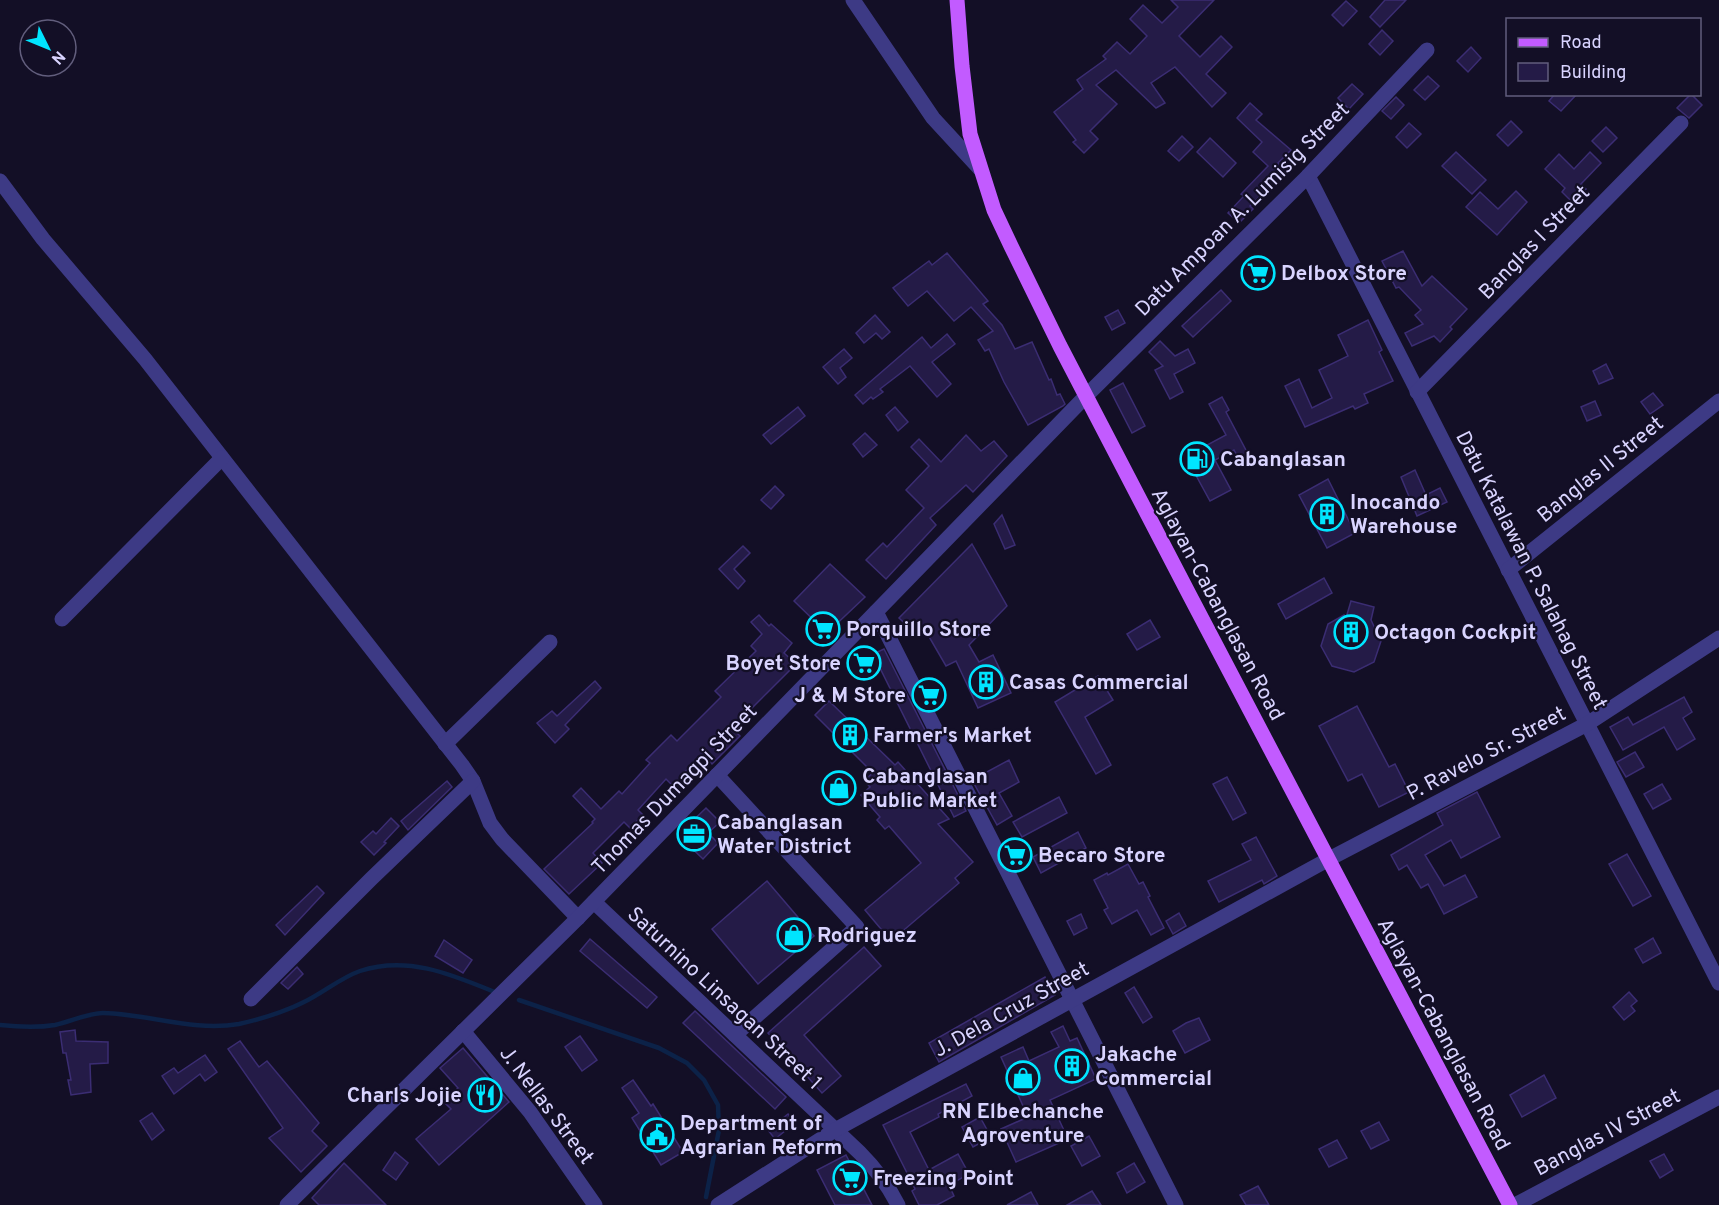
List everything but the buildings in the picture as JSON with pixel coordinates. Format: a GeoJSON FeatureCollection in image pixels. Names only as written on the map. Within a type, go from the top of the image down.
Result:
{"type":"FeatureCollection","features":[{"type":"Feature","properties":{"kind":"main road","name":"Aglayan-Cabanglasan Road"},"geometry":{"type":"LineString","coordinates":[[957,0],[970,134],[994,210],[1086,396],[1510,1205]]}},
{"type":"Feature","properties":{"kind":"street"},"geometry":{"type":"LineString","coordinates":[[853,0],[933,118],[981,169]]}},
{"type":"Feature","properties":{"kind":"street","name":"Datu Ampoan A. Lumisig Street"},"geometry":{"type":"LineString","coordinates":[[1086,396],[1308,176],[1426,50]]}},
{"type":"Feature","properties":{"kind":"street","name":"Banglas I Street"},"geometry":{"type":"LineString","coordinates":[[1417,392],[1681,123]]}},
{"type":"Feature","properties":{"kind":"street","name":"Datu Katalawan P. Salahag Street"},"geometry":{"type":"LineString","coordinates":[[1308,176],[1719,983]]}},
{"type":"Feature","properties":{"kind":"street"},"geometry":{"type":"LineString","coordinates":[[0,181],[43,239],[145,359],[445,744],[473,781],[490,823],[578,918]]}},
{"type":"Feature","properties":{"kind":"street","name":"Thomas Dumagpi Street"},"geometry":{"type":"LineString","coordinates":[[287,1205],[594,902],[1086,396]]}},
{"type":"Feature","properties":{"kind":"street","name":"Banglas II Street"},"geometry":{"type":"LineString","coordinates":[[1508,570],[1719,401]]}},
{"type":"Feature","properties":{"kind":"street"},"geometry":{"type":"LineString","coordinates":[[62,619],[222,458]]}},
{"type":"Feature","properties":{"kind":"street"},"geometry":{"type":"LineString","coordinates":[[876,612],[1176,1205]]}},
{"type":"Feature","properties":{"kind":"street","name":"P. Ravelo Sr. Street"},"geometry":{"type":"LineString","coordinates":[[1329,859],[1587,724],[1719,638]]}},
{"type":"Feature","properties":{"kind":"street"},"geometry":{"type":"LineString","coordinates":[[445,744],[550,642]]}},
{"type":"Feature","properties":{"kind":"street"},"geometry":{"type":"LineString","coordinates":[[717,775],[857,927],[735,1035]]}},
{"type":"Feature","properties":{"kind":"street"},"geometry":{"type":"LineString","coordinates":[[251,999],[473,781]]}},
{"type":"Feature","properties":{"kind":"street","name":"J. Dela Cruz Street"},"geometry":{"type":"LineString","coordinates":[[718,1205],[835,1130],[1329,859]]}},
{"type":"Feature","properties":{"kind":"street","name":"Saturnino Linsagan Street 1"},"geometry":{"type":"LineString","coordinates":[[594,902],[877,1170],[890,1188],[898,1205]]}},
{"type":"Feature","properties":{"kind":"street","name":"J. Nellas Street"},"geometry":{"type":"LineString","coordinates":[[463,1031],[530,1112],[595,1205]]}},
{"type":"Feature","properties":{"kind":"street","name":"Banglas IV Street"},"geometry":{"type":"LineString","coordinates":[[1515,1205],[1719,1097]]}},
{"type":"Feature","properties":{"kind":"waterway"},"geometry":{"type":"LineString","coordinates":[[0,1025],[48,1026],[103,1013],[205,1026],[239,1024],[296,1006],[360,971],[395,965],[430,969],[497,993]]}},
{"type":"Feature","properties":{"kind":"waterway"},"geometry":{"type":"LineString","coordinates":[[519,1000],[659,1048],[687,1063],[704,1080],[718,1105],[719,1130],[706,1197]]}},
{"type":"Feature","properties":{"kind":"place","name":"Delbox Store"},"geometry":{"type":"Point","coordinates":[1258,273]}},
{"type":"Feature","properties":{"kind":"place","name":"Cabanglasan"},"geometry":{"type":"Point","coordinates":[1197,459]}},
{"type":"Feature","properties":{"kind":"place","name":"Inocando Warehouse"},"geometry":{"type":"Point","coordinates":[1327,514]}},
{"type":"Feature","properties":{"kind":"place","name":"Porquillo Store"},"geometry":{"type":"Point","coordinates":[823,629]}},
{"type":"Feature","properties":{"kind":"place","name":"Octagon Cockpit"},"geometry":{"type":"Point","coordinates":[1351,632]}},
{"type":"Feature","properties":{"kind":"place","name":"Boyet Store"},"geometry":{"type":"Point","coordinates":[864,663]}},
{"type":"Feature","properties":{"kind":"place","name":"Casas Commercial"},"geometry":{"type":"Point","coordinates":[986,682]}},
{"type":"Feature","properties":{"kind":"place","name":"J & M Store"},"geometry":{"type":"Point","coordinates":[929,695]}},
{"type":"Feature","properties":{"kind":"place","name":"Farmer's Market"},"geometry":{"type":"Point","coordinates":[850,735]}},
{"type":"Feature","properties":{"kind":"place","name":"Cabanglasan Public Market"},"geometry":{"type":"Point","coordinates":[839,788]}},
{"type":"Feature","properties":{"kind":"place","name":"Cabanglasan Water District"},"geometry":{"type":"Point","coordinates":[694,834]}},
{"type":"Feature","properties":{"kind":"place","name":"Becaro Store"},"geometry":{"type":"Point","coordinates":[1015,855]}},
{"type":"Feature","properties":{"kind":"place","name":"Rodriguez"},"geometry":{"type":"Point","coordinates":[794,935]}},
{"type":"Feature","properties":{"kind":"place","name":"Jakache Commercial"},"geometry":{"type":"Point","coordinates":[1072,1066]}},
{"type":"Feature","properties":{"kind":"place","name":"RN Elbechanche Agroventure"},"geometry":{"type":"Point","coordinates":[1023,1078]}},
{"type":"Feature","properties":{"kind":"place","name":"Charls Jojie"},"geometry":{"type":"Point","coordinates":[485,1095]}},
{"type":"Feature","properties":{"kind":"place","name":"Department of Agrarian Reform"},"geometry":{"type":"Point","coordinates":[657,1135]}},
{"type":"Feature","properties":{"kind":"place","name":"Freezing Point"},"geometry":{"type":"Point","coordinates":[850,1178]}}]}
